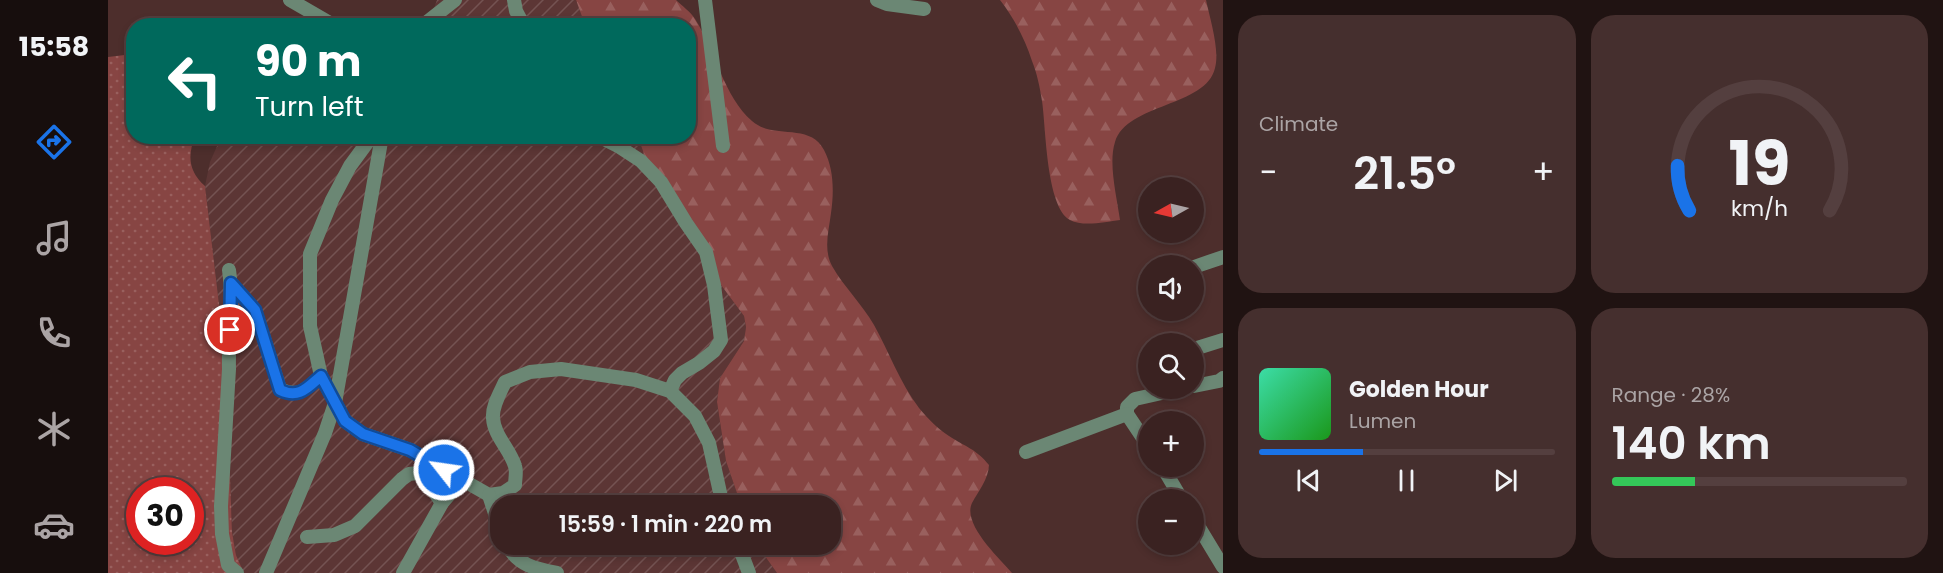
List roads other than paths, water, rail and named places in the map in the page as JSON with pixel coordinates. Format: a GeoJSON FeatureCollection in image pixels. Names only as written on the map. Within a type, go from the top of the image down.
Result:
{"type":"FeatureCollection","features":[{"type":"Feature","properties":{"kind":"street"},"geometry":{"type":"LineString","coordinates":[[290,0],[321,18]]}},
{"type":"Feature","properties":{"kind":"street"},"geometry":{"type":"LineString","coordinates":[[432,18],[455,0]]}},
{"type":"Feature","properties":{"kind":"street"},"geometry":{"type":"LineString","coordinates":[[513,0],[520,18]]}},
{"type":"Feature","properties":{"kind":"street"},"geometry":{"type":"LineString","coordinates":[[705,0],[723,146]]}},
{"type":"Feature","properties":{"kind":"street"},"geometry":{"type":"LineString","coordinates":[[877,0],[924,9]]}},
{"type":"Feature","properties":{"kind":"street"},"geometry":{"type":"LineString","coordinates":[[366,144],[350,166],[332,200],[310,254],[310,326],[321,376],[345,421],[363,434],[410,450],[489,495],[503,493],[515,485],[516,468],[497,433],[492,417],[505,382],[530,372],[561,369],[636,380],[670,391],[695,416],[709,443],[721,495]]}},
{"type":"Feature","properties":{"kind":"street"},"geometry":{"type":"LineString","coordinates":[[266,573],[325,433],[335,403],[381,144]]}},
{"type":"Feature","properties":{"kind":"street"},"geometry":{"type":"LineString","coordinates":[[614,144],[642,161],[661,182],[706,252],[714,285],[721,340],[714,351],[682,373],[675,380],[670,391]]}},
{"type":"Feature","properties":{"kind":"street"},"geometry":{"type":"LineString","coordinates":[[1204,264],[1223,257]]}},
{"type":"Feature","properties":{"kind":"street"},"geometry":{"type":"LineString","coordinates":[[237,573],[228,565],[222,534],[221,506],[229,369],[230,277],[255,310],[280,390],[289,394],[304,391],[321,376]]}},
{"type":"Feature","properties":{"kind":"street"},"geometry":{"type":"LineString","coordinates":[[1204,346],[1223,340]]}},
{"type":"Feature","properties":{"kind":"street"},"geometry":{"type":"LineString","coordinates":[[1204,384],[1223,378]]}},
{"type":"Feature","properties":{"kind":"street"},"geometry":{"type":"LineString","coordinates":[[1138,398],[1127,407],[1127,414],[1138,430]]}},
{"type":"Feature","properties":{"kind":"street"},"geometry":{"type":"LineString","coordinates":[[1026,452],[1127,414]]}},
{"type":"Feature","properties":{"kind":"street"},"geometry":{"type":"LineString","coordinates":[[307,537],[334,535],[355,526],[402,478],[409,474],[418,473],[428,482],[442,503]]}},
{"type":"Feature","properties":{"kind":"street"},"geometry":{"type":"LineString","coordinates":[[403,573],[442,503],[462,480]]}},
{"type":"Feature","properties":{"kind":"street"},"geometry":{"type":"LineString","coordinates":[[1204,536],[1223,567]]}},
{"type":"Feature","properties":{"kind":"street"},"geometry":{"type":"LineString","coordinates":[[512,555],[535,569],[557,573]]}},
{"type":"Feature","properties":{"kind":"street"},"geometry":{"type":"LineString","coordinates":[[742,555],[748,573]]}}]}
